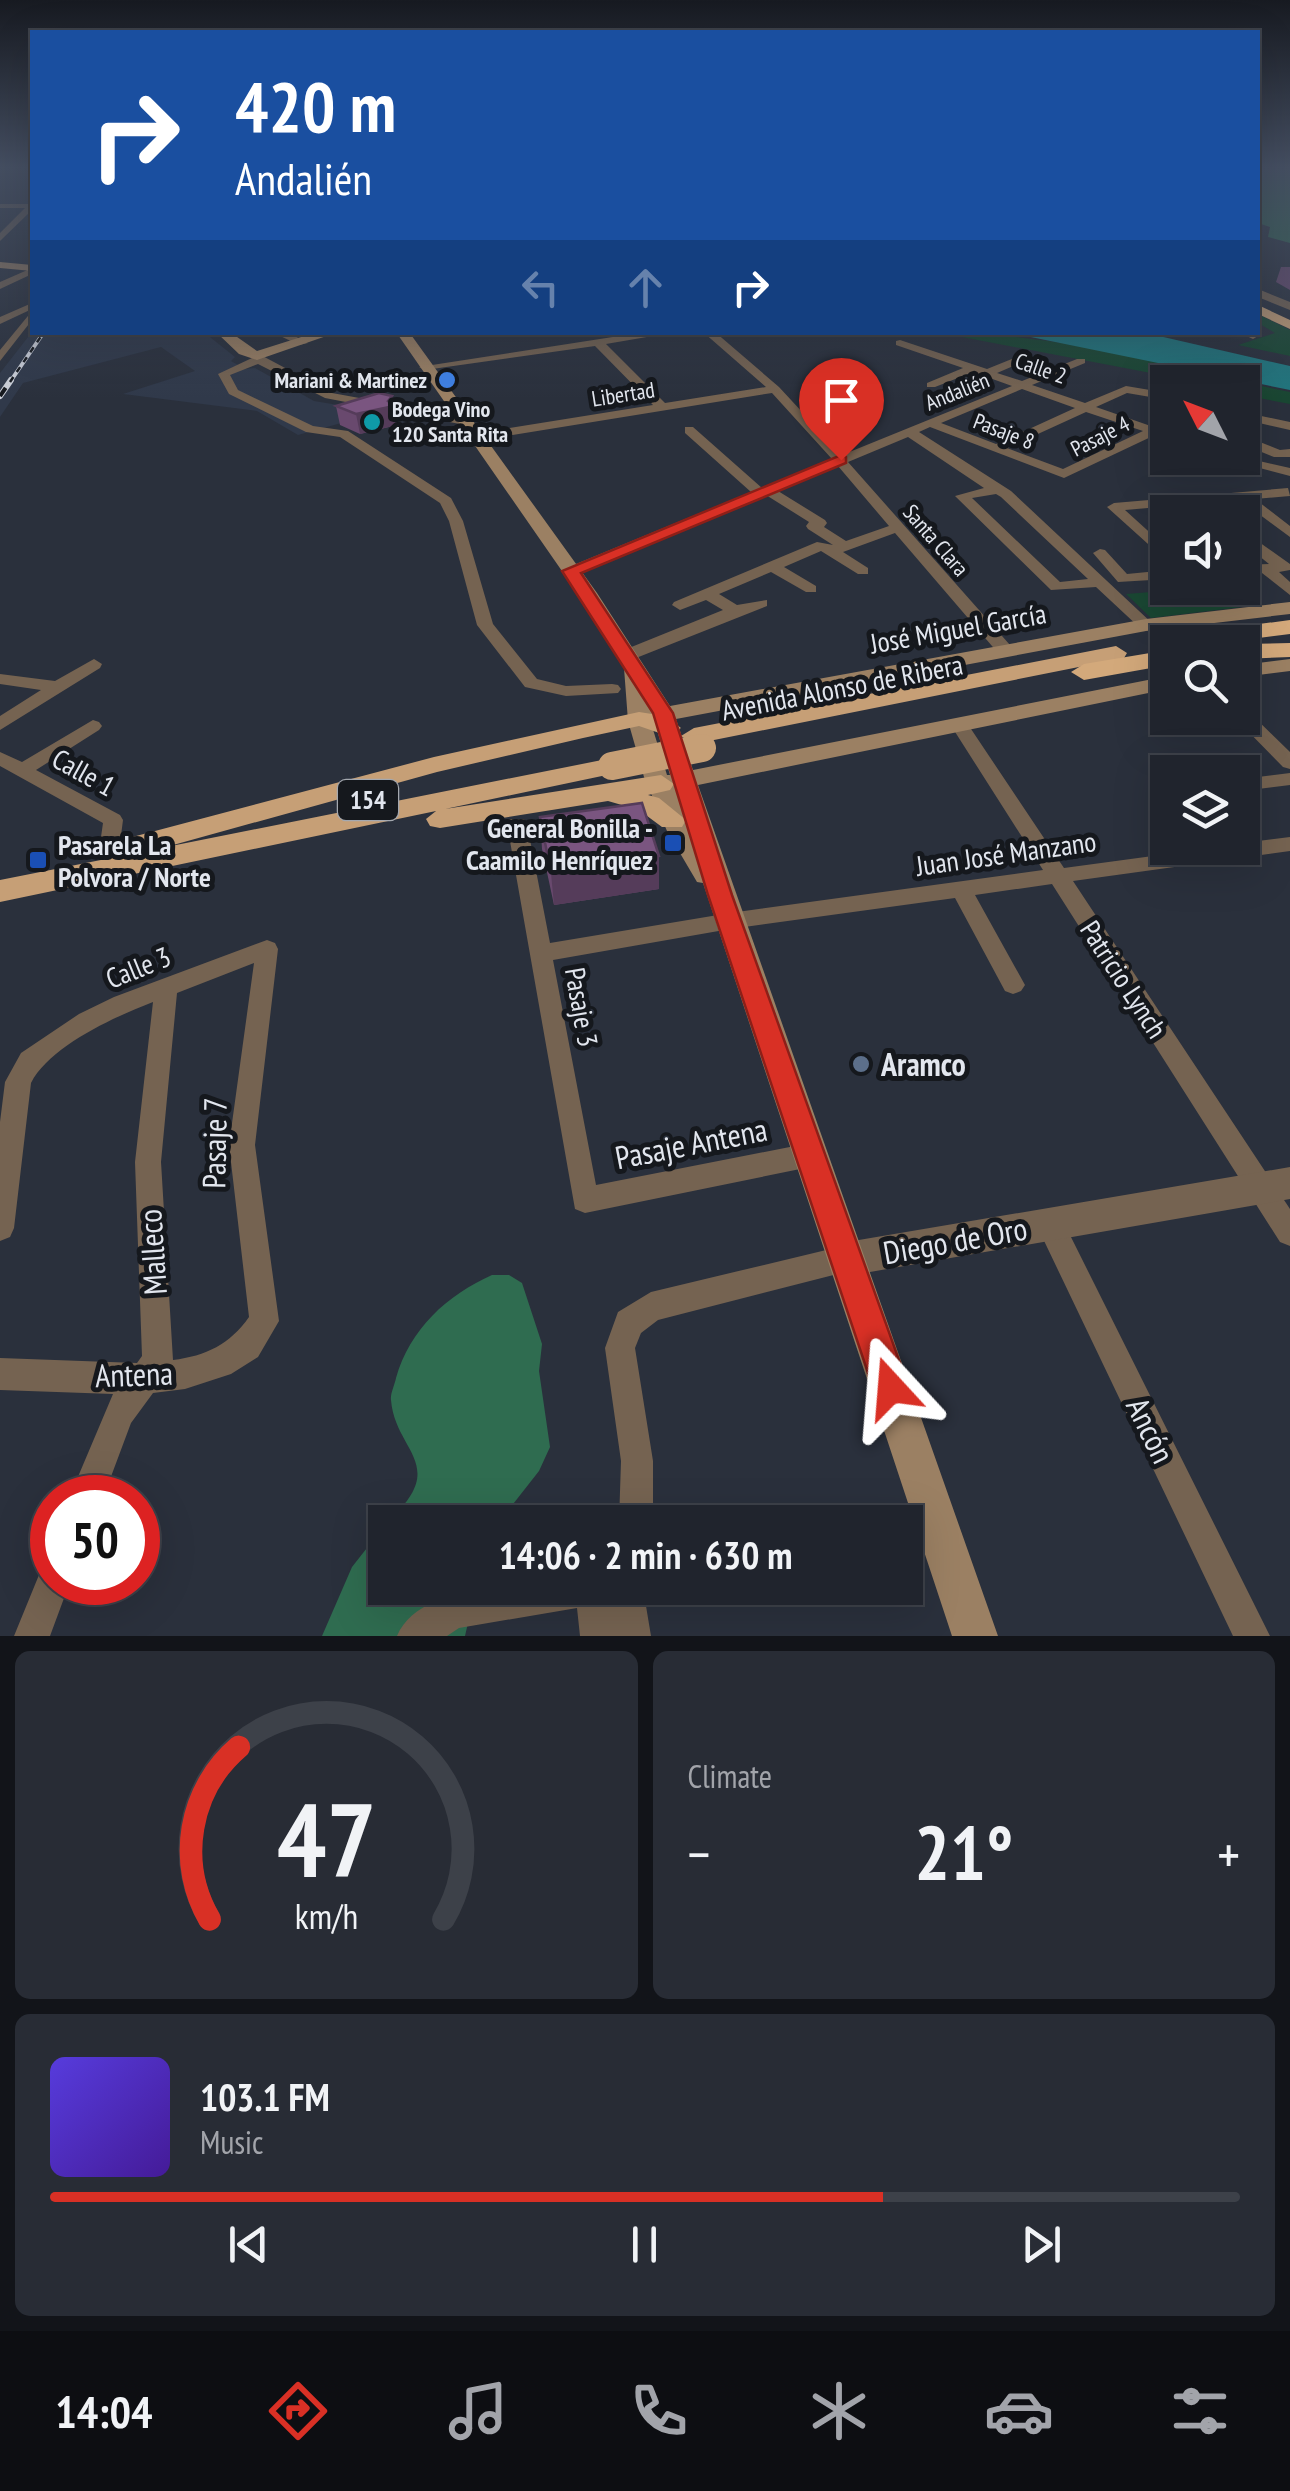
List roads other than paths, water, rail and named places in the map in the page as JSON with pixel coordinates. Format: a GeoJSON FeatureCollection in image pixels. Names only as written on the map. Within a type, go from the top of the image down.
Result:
{"type":"FeatureCollection","features":[{"type":"Feature","properties":{"kind":"highway"},"geometry":{"type":"LineString","coordinates":[[1260,308],[1290,322]]}},
{"type":"Feature","properties":{"kind":"highway"},"geometry":{"type":"LineString","coordinates":[[1260,636],[1290,625]]}},
{"type":"Feature","properties":{"kind":"highway"},"geometry":{"type":"LineString","coordinates":[[1260,642],[1290,639]]}},
{"type":"Feature","properties":{"kind":"highway"},"geometry":{"type":"LineString","coordinates":[[1260,646],[1290,650]]}},
{"type":"Feature","properties":{"kind":"highway","name":"Avenida Alonso de Ribera"},"geometry":{"type":"LineString","coordinates":[[0,873],[131,853],[609,760],[1150,647]]}},
{"type":"Feature","properties":{"kind":"highway","name":"Avenida Alonso de Ribera"},"geometry":{"type":"LineString","coordinates":[[698,742],[1150,660]]}},
{"type":"Feature","properties":{"kind":"highway"},"geometry":{"type":"LineString","coordinates":[[131,853],[470,756],[657,720]]}},
{"type":"Feature","properties":{"kind":"highway"},"geometry":{"type":"LineString","coordinates":[[131,853],[602,794],[666,777]]}},
{"type":"Feature","properties":{"kind":"highway"},"geometry":{"type":"LineString","coordinates":[[602,794],[638,800],[683,815]]}},
{"type":"Feature","properties":{"kind":"highway","name":"Avenida Alonso de Ribera"},"geometry":{"type":"LineString","coordinates":[[0,890],[131,853]]}},
{"type":"Feature","properties":{"kind":"main road"},"geometry":{"type":"LineString","coordinates":[[0,266],[30,268]]}},
{"type":"Feature","properties":{"kind":"main road"},"geometry":{"type":"LineString","coordinates":[[225,335],[258,358],[289,336]]}},
{"type":"Feature","properties":{"kind":"main road"},"geometry":{"type":"LineString","coordinates":[[404,335],[571,571],[629,663],[633,699],[657,720],[666,777],[683,815],[690,852],[725,908],[975,1636]]}},
{"type":"Feature","properties":{"kind":"main road","name":"José Miguel García"},"geometry":{"type":"LineString","coordinates":[[657,720],[1004,649],[1146,625],[1290,608]]}},
{"type":"Feature","properties":{"kind":"main road"},"geometry":{"type":"LineString","coordinates":[[1260,669],[1290,665]]}},
{"type":"Feature","properties":{"kind":"main road"},"geometry":{"type":"LineString","coordinates":[[666,777],[732,770],[1150,686]]}},
{"type":"Feature","properties":{"kind":"main road"},"geometry":{"type":"LineString","coordinates":[[683,815],[712,784],[732,770]]}},
{"type":"Feature","properties":{"kind":"street"},"geometry":{"type":"LineString","coordinates":[[0,266],[17,278]]}},
{"type":"Feature","properties":{"kind":"street"},"geometry":{"type":"LineString","coordinates":[[0,286],[30,269]]}},
{"type":"Feature","properties":{"kind":"street"},"geometry":{"type":"LineString","coordinates":[[1260,295],[1290,306]]}},
{"type":"Feature","properties":{"kind":"street"},"geometry":{"type":"LineString","coordinates":[[0,321],[30,311]]}},
{"type":"Feature","properties":{"kind":"street"},"geometry":{"type":"LineString","coordinates":[[0,358],[30,313]]}},
{"type":"Feature","properties":{"kind":"street"},"geometry":{"type":"LineString","coordinates":[[425,367],[651,335]]}},
{"type":"Feature","properties":{"kind":"street","name":"Santa Clara"},"geometry":{"type":"LineString","coordinates":[[712,335],[775,389],[1004,649]]}},
{"type":"Feature","properties":{"kind":"street"},"geometry":{"type":"LineString","coordinates":[[598,343],[663,408]]}},
{"type":"Feature","properties":{"kind":"street","name":"Calle 2"},"geometry":{"type":"LineString","coordinates":[[900,343],[1150,430]]}},
{"type":"Feature","properties":{"kind":"street"},"geometry":{"type":"LineString","coordinates":[[988,373],[1028,356]]}},
{"type":"Feature","properties":{"kind":"street"},"geometry":{"type":"LineString","coordinates":[[465,421],[328,396],[258,358],[224,374],[232,392],[310,429],[344,434],[446,501],[456,521],[485,625],[531,682],[566,691],[612,690]]}},
{"type":"Feature","properties":{"kind":"street","name":"Andalién"},"geometry":{"type":"LineString","coordinates":[[571,571],[1081,362]]}},
{"type":"Feature","properties":{"kind":"street"},"geometry":{"type":"LineString","coordinates":[[931,384],[974,368]]}},
{"type":"Feature","properties":{"kind":"street","name":"Libertad"},"geometry":{"type":"LineString","coordinates":[[476,437],[775,389]]}},
{"type":"Feature","properties":{"kind":"street"},"geometry":{"type":"LineString","coordinates":[[994,449],[1128,389],[1150,393]]}},
{"type":"Feature","properties":{"kind":"street"},"geometry":{"type":"LineString","coordinates":[[1260,420],[1290,426]]}},
{"type":"Feature","properties":{"kind":"street","name":"Pasaje 8"},"geometry":{"type":"LineString","coordinates":[[930,424],[1064,474]]}},
{"type":"Feature","properties":{"kind":"street"},"geometry":{"type":"LineString","coordinates":[[689,430],[763,492],[820,523],[813,526],[863,571]]}},
{"type":"Feature","properties":{"kind":"street"},"geometry":{"type":"LineString","coordinates":[[909,432],[998,490],[1146,625]]}},
{"type":"Feature","properties":{"kind":"street","name":"Pasaje 4"},"geometry":{"type":"LineString","coordinates":[[1064,474],[1150,439]]}},
{"type":"Feature","properties":{"kind":"street"},"geometry":{"type":"LineString","coordinates":[[1260,446],[1279,454],[1290,453]]}},
{"type":"Feature","properties":{"kind":"street"},"geometry":{"type":"LineString","coordinates":[[1260,466],[1290,472]]}},
{"type":"Feature","properties":{"kind":"street"},"geometry":{"type":"LineString","coordinates":[[1274,470],[1274,480],[1289,493]]}},
{"type":"Feature","properties":{"kind":"street"},"geometry":{"type":"LineString","coordinates":[[998,490],[962,496],[1056,587],[1099,582]]}},
{"type":"Feature","properties":{"kind":"street"},"geometry":{"type":"LineString","coordinates":[[1258,495],[1289,493]]}},
{"type":"Feature","properties":{"kind":"street"},"geometry":{"type":"LineString","coordinates":[[1150,507],[1114,506],[1150,541]]}},
{"type":"Feature","properties":{"kind":"street"},"geometry":{"type":"LineString","coordinates":[[1260,510],[1290,534]]}},
{"type":"Feature","properties":{"kind":"street"},"geometry":{"type":"LineString","coordinates":[[680,605],[772,566],[899,527]]}},
{"type":"Feature","properties":{"kind":"street"},"geometry":{"type":"LineString","coordinates":[[1260,550],[1279,567],[1290,590]]}},
{"type":"Feature","properties":{"kind":"street"},"geometry":{"type":"LineString","coordinates":[[1100,554],[1122,578],[1150,576]]}},
{"type":"Feature","properties":{"kind":"street"},"geometry":{"type":"LineString","coordinates":[[772,566],[811,588]]}},
{"type":"Feature","properties":{"kind":"street"},"geometry":{"type":"LineString","coordinates":[[708,594],[734,611]]}},
{"type":"Feature","properties":{"kind":"street"},"geometry":{"type":"LineString","coordinates":[[629,663],[734,611],[761,602]]}},
{"type":"Feature","properties":{"kind":"street"},"geometry":{"type":"LineString","coordinates":[[0,724],[94,664]]}},
{"type":"Feature","properties":{"kind":"street"},"geometry":{"type":"LineString","coordinates":[[0,680],[58,687]]}},
{"type":"Feature","properties":{"kind":"street","name":"Patricio Lynch"},"geometry":{"type":"LineString","coordinates":[[959,724],[1058,876],[1275,1186],[1290,1233]]}},
{"type":"Feature","properties":{"kind":"street"},"geometry":{"type":"LineString","coordinates":[[22,770],[93,726]]}},
{"type":"Feature","properties":{"kind":"street"},"geometry":{"type":"LineString","coordinates":[[1260,734],[1290,764]]}},
{"type":"Feature","properties":{"kind":"street","name":"Calle 1"},"geometry":{"type":"LineString","coordinates":[[0,758],[113,820],[131,853]]}},
{"type":"Feature","properties":{"kind":"street"},"geometry":{"type":"LineString","coordinates":[[1260,782],[1290,778]]}},
{"type":"Feature","properties":{"kind":"street","name":"Pasaje 3"},"geometry":{"type":"LineString","coordinates":[[517,824],[585,1200]]}},
{"type":"Feature","properties":{"kind":"street","name":"Juan José Manzano"},"geometry":{"type":"LineString","coordinates":[[542,953],[725,908],[961,890],[1290,844]]}},
{"type":"Feature","properties":{"kind":"street"},"geometry":{"type":"LineString","coordinates":[[961,890],[1013,985]]}},
{"type":"Feature","properties":{"kind":"street","name":"Calle 3"},"geometry":{"type":"LineString","coordinates":[[1,1212],[18,1082],[37,1054],[87,1021],[267,949]]}},
{"type":"Feature","properties":{"kind":"street","name":"Pasaje 7"},"geometry":{"type":"LineString","coordinates":[[258,1338],[264,1321],[242,1145],[267,949]]}},
{"type":"Feature","properties":{"kind":"street","name":"Malleco"},"geometry":{"type":"LineString","coordinates":[[95,1475],[120,1412],[148,1380],[158,1361],[148,1162],[166,988]]}},
{"type":"Feature","properties":{"kind":"street","name":"Pasaje Antena"},"geometry":{"type":"LineString","coordinates":[[585,1200],[810,1156]]}},
{"type":"Feature","properties":{"kind":"street","name":"Diego de Oro"},"geometry":{"type":"LineString","coordinates":[[636,1505],[637,1461],[620,1348],[628,1323],[651,1308],[847,1259],[1275,1186]]}},
{"type":"Feature","properties":{"kind":"street","name":"Ancón"},"geometry":{"type":"LineString","coordinates":[[1050,1224],[1252,1636]]}},
{"type":"Feature","properties":{"kind":"street","name":"Antena"},"geometry":{"type":"LineString","coordinates":[[0,1374],[148,1380],[204,1368],[240,1355],[258,1338]]}},
{"type":"Feature","properties":{"kind":"street"},"geometry":{"type":"LineString","coordinates":[[32,1636],[43,1605]]}},
{"type":"Feature","properties":{"kind":"street"},"geometry":{"type":"LineString","coordinates":[[416,1636],[452,1612],[493,1605]]}},
{"type":"Feature","properties":{"kind":"street"},"geometry":{"type":"LineString","coordinates":[[593,1605],[598,1636]]}},
{"type":"Feature","properties":{"kind":"street"},"geometry":{"type":"LineString","coordinates":[[628,1605],[633,1636]]}},
{"type":"Feature","properties":{"kind":"water"},"geometry":{"type":"Polygon","coordinates":[[[1021,335],[1155,335],[1290,366],[1290,390],[1260,384],[1260,365],[1168,365],[1021,335]]]}},
{"type":"Feature","properties":{"kind":"railway"},"geometry":{"type":"LineString","coordinates":[[10,382],[42,335]]}},
{"type":"Feature","properties":{"kind":"railway"},"geometry":{"type":"LineString","coordinates":[[0,396],[11,380]]}},
{"type":"Feature","properties":{"kind":"place","name":"Mariani & Martinez"},"geometry":{"type":"Point","coordinates":[447,380]}},
{"type":"Feature","properties":{"kind":"place","name":"Bodega Vino 120 Santa Rita"},"geometry":{"type":"Point","coordinates":[372,422]}},
{"type":"Feature","properties":{"kind":"place","name":"General Bonilla - Caamilo Henríquez"},"geometry":{"type":"Point","coordinates":[673,843]}},
{"type":"Feature","properties":{"kind":"place","name":"Pasarela La Polvora / Norte"},"geometry":{"type":"Point","coordinates":[38,860]}},
{"type":"Feature","properties":{"kind":"place","name":"Aramco"},"geometry":{"type":"Point","coordinates":[861,1064]}}]}
